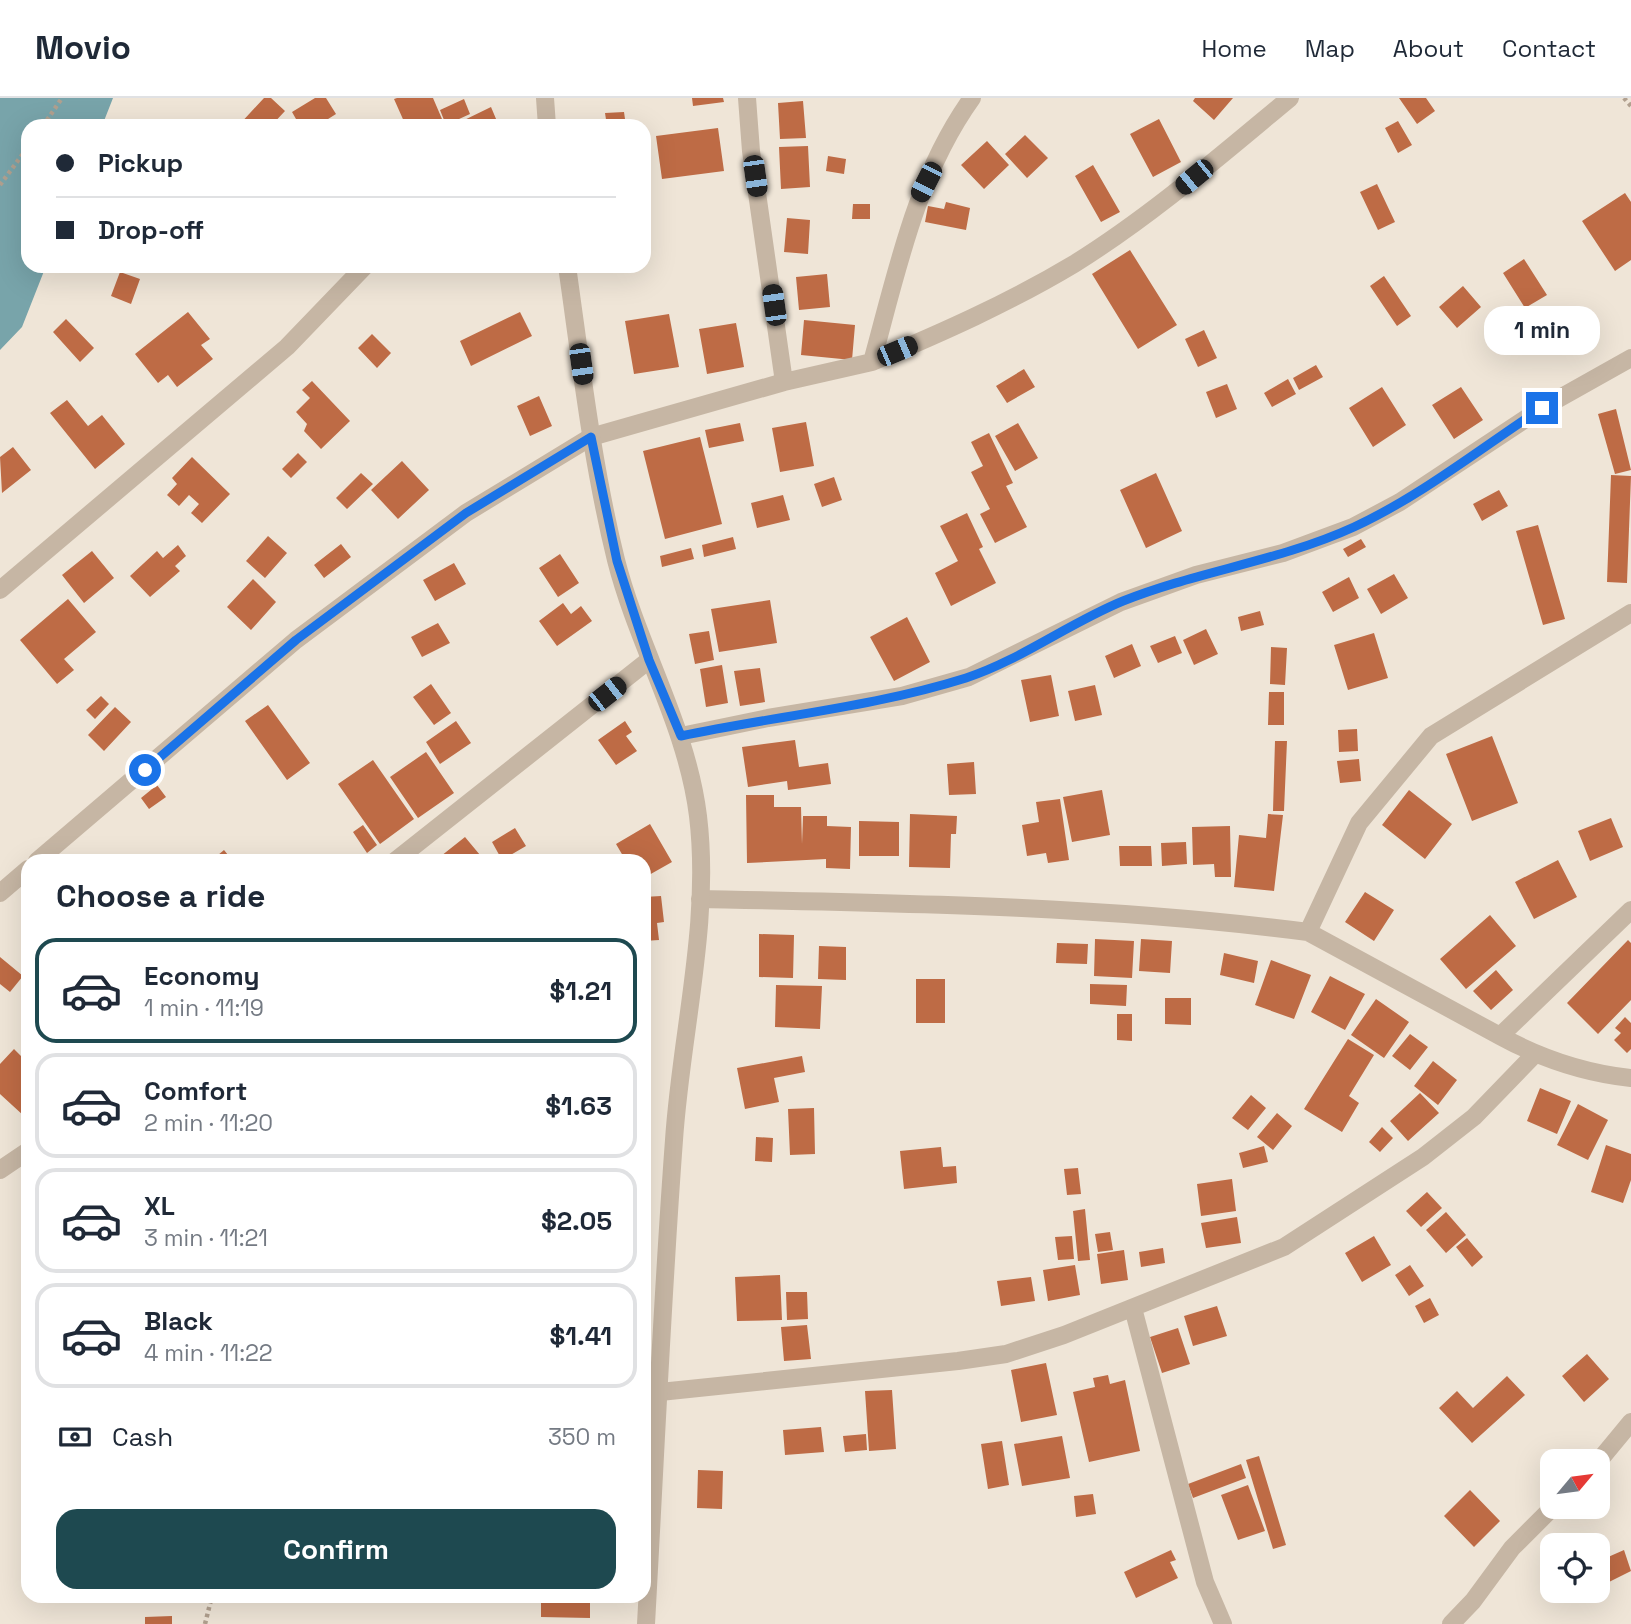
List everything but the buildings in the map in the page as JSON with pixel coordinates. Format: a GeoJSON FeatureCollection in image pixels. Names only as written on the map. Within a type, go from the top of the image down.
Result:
{"type":"FeatureCollection","features":[{"type":"Feature","properties":{"kind":"street"},"geometry":{"type":"LineString","coordinates":[[545,98],[546,119]]}},
{"type":"Feature","properties":{"kind":"street"},"geometry":{"type":"LineString","coordinates":[[747,98],[751,150],[784,382]]}},
{"type":"Feature","properties":{"kind":"street"},"geometry":{"type":"LineString","coordinates":[[872,362],[915,204],[972,98]]}},
{"type":"Feature","properties":{"kind":"street"},"geometry":{"type":"LineString","coordinates":[[45,854],[296,640],[466,513],[591,437],[784,382],[872,362],[971,320],[1073,264],[1156,208],[1290,98]]}},
{"type":"Feature","properties":{"kind":"street"},"geometry":{"type":"LineString","coordinates":[[0,590],[287,347],[358,273]]}},
{"type":"Feature","properties":{"kind":"street"},"geometry":{"type":"LineString","coordinates":[[568,273],[591,437],[617,561],[649,660],[681,736],[698,816],[700,899],[674,1138],[651,1541]]}},
{"type":"Feature","properties":{"kind":"street"},"geometry":{"type":"LineString","coordinates":[[681,736],[768,718],[902,696],[969,677],[1121,602],[1196,575],[1283,553],[1353,527],[1400,502],[1542,408],[1631,358]]}},
{"type":"Feature","properties":{"kind":"street"},"geometry":{"type":"LineString","coordinates":[[1308,932],[1359,823],[1431,736],[1631,613]]}},
{"type":"Feature","properties":{"kind":"street"},"geometry":{"type":"LineString","coordinates":[[404,854],[649,660]]}},
{"type":"Feature","properties":{"kind":"street"},"geometry":{"type":"LineString","coordinates":[[0,893],[21,875]]}},
{"type":"Feature","properties":{"kind":"street"},"geometry":{"type":"LineString","coordinates":[[700,899],[975,905],[1203,918],[1308,932],[1534,1055],[1598,1074],[1631,1078]]}},
{"type":"Feature","properties":{"kind":"street"},"geometry":{"type":"LineString","coordinates":[[1500,1036],[1631,910]]}},
{"type":"Feature","properties":{"kind":"street"},"geometry":{"type":"LineString","coordinates":[[660,1392],[1006,1354],[1133,1308],[1284,1247],[1423,1157],[1474,1117],[1534,1055]]}},
{"type":"Feature","properties":{"kind":"street"},"geometry":{"type":"LineString","coordinates":[[0,1170],[21,1156]]}},
{"type":"Feature","properties":{"kind":"street"},"geometry":{"type":"LineString","coordinates":[[1133,1308],[1205,1582],[1223,1624]]}},
{"type":"Feature","properties":{"kind":"street"},"geometry":{"type":"LineString","coordinates":[[1609,1449],[1631,1422]]}},
{"type":"Feature","properties":{"kind":"street"},"geometry":{"type":"LineString","coordinates":[[1451,1624],[1473,1601],[1512,1548],[1541,1519]]}},
{"type":"Feature","properties":{"kind":"street"},"geometry":{"type":"LineString","coordinates":[[646,1624],[647,1603]]}},
{"type":"Feature","properties":{"kind":"path"},"geometry":{"type":"LineString","coordinates":[[48,119],[62,98]]}},
{"type":"Feature","properties":{"kind":"path"},"geometry":{"type":"LineString","coordinates":[[1624,98],[1631,106]]}},
{"type":"Feature","properties":{"kind":"path"},"geometry":{"type":"LineString","coordinates":[[0,186],[21,157]]}},
{"type":"Feature","properties":{"kind":"path"},"geometry":{"type":"LineString","coordinates":[[205,1624],[210,1603]]}},
{"type":"Feature","properties":{"kind":"water"},"geometry":{"type":"Polygon","coordinates":[[[0,98],[113,98],[105,119],[21,119],[21,273],[43,273],[22,327],[0,350],[0,98]]]}},
{"type":"Feature","properties":{"kind":"route"},"geometry":{"type":"LineString","coordinates":[[145,770],[296,640],[466,513],[591,437],[617,561],[649,660],[681,736],[768,718],[902,696],[969,677],[1121,602],[1196,575],[1283,553],[1353,527],[1400,502],[1542,408]]}}]}
